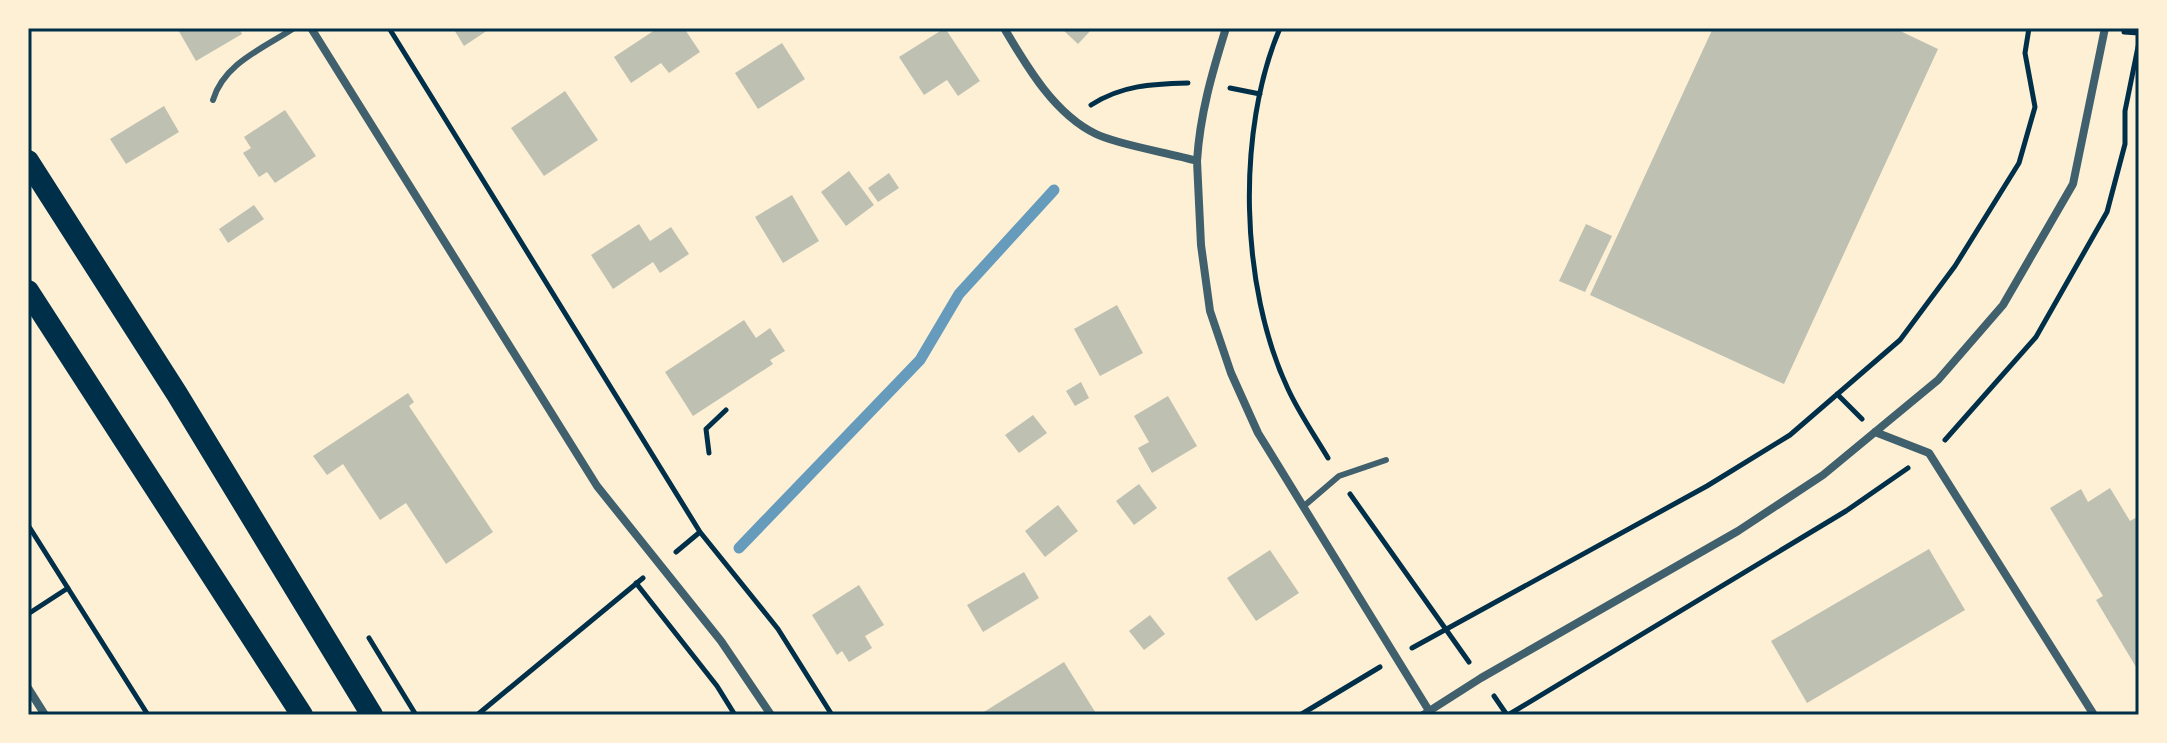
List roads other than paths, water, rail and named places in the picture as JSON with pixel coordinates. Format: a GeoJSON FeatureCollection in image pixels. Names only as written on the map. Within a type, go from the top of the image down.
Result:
{"type":"FeatureCollection","features":[{"type":"Feature","properties":{"kind":"highway"},"geometry":{"type":"LineString","coordinates":[[28,161],[177,394],[372,715]]}},
{"type":"Feature","properties":{"kind":"highway"},"geometry":{"type":"LineString","coordinates":[[28,291],[302,715]]}},
{"type":"Feature","properties":{"kind":"street"},"geometry":{"type":"LineString","coordinates":[[311,28],[597,486],[721,641],[771,715]]}},
{"type":"Feature","properties":{"kind":"street"},"geometry":{"type":"LineString","coordinates":[[1004,28],[1030,72],[1072,118],[1096,135],[1197,161]]}},
{"type":"Feature","properties":{"kind":"street"},"geometry":{"type":"LineString","coordinates":[[1226,28],[1208,83],[1197,161],[1201,245],[1210,311],[1231,373],[1258,433],[1428,714],[1481,678],[1738,531],[1823,475],[1938,380],[2003,305],[2073,184],[2105,28]]}},
{"type":"Feature","properties":{"kind":"street"},"geometry":{"type":"LineString","coordinates":[[1875,432],[1929,453],[2094,715]]}},
{"type":"Feature","properties":{"kind":"street"},"geometry":{"type":"LineString","coordinates":[[28,688],[45,715]]}},
{"type":"Feature","properties":{"kind":"lane"},"geometry":{"type":"LineString","coordinates":[[213,100],[218,82],[231,69],[294,28]]}},
{"type":"Feature","properties":{"kind":"lane"},"geometry":{"type":"LineString","coordinates":[[1304,506],[1339,476],[1386,460]]}},
{"type":"Feature","properties":{"kind":"waterway"},"geometry":{"type":"LineString","coordinates":[[739,548],[920,360],[959,294],[1054,190]]}}]}
